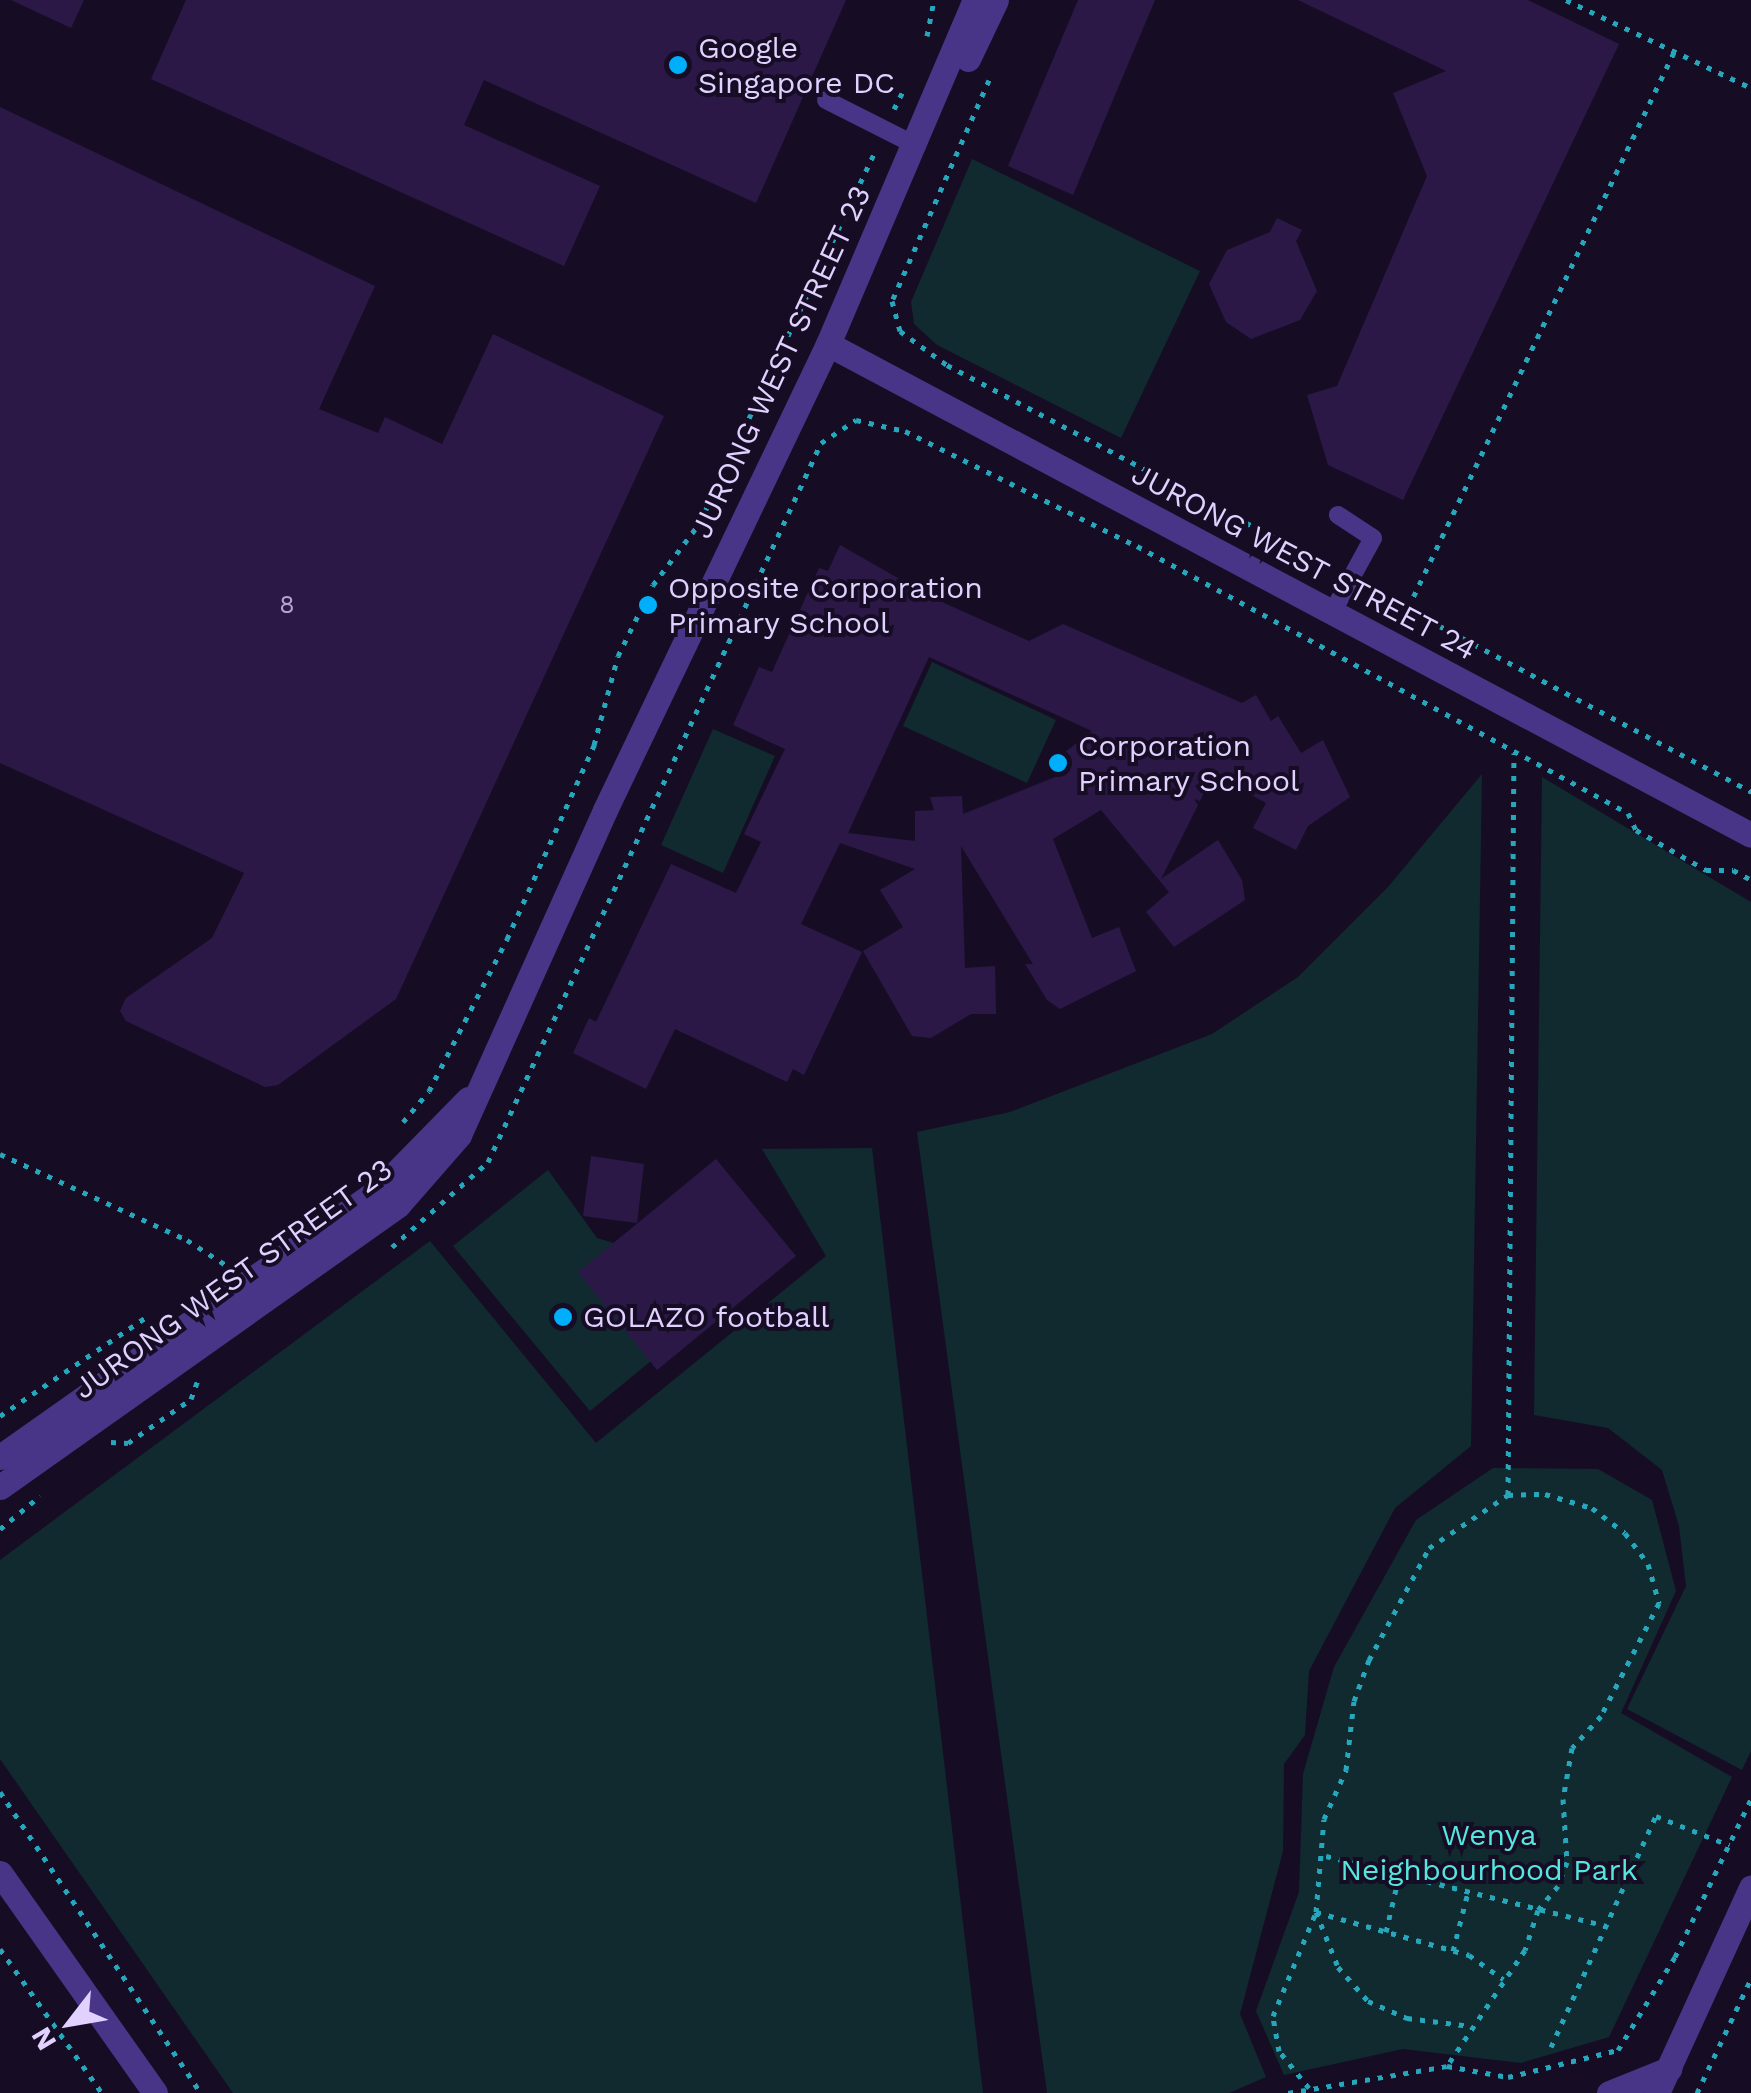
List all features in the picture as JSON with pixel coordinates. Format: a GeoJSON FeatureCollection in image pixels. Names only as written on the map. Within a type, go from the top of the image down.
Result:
{"type":"FeatureCollection","features":[{"type":"Feature","properties":{"kind":"street","name":"JURONG WEST STREET 23"},"geometry":{"type":"LineString","coordinates":[[0,1487],[398,1205],[458,1136],[472,1096],[828,344],[942,90],[975,0]]}},
{"type":"Feature","properties":{"kind":"street","name":"JURONG WEST STREET 23"},"geometry":{"type":"LineString","coordinates":[[942,90],[964,67],[996,0]]}},
{"type":"Feature","properties":{"kind":"street","name":"JURONG WEST STREET 24"},"geometry":{"type":"LineString","coordinates":[[828,344],[1751,836]]}},
{"type":"Feature","properties":{"kind":"street","name":"JURONG WEST STREET 23"},"geometry":{"type":"LineString","coordinates":[[0,1457],[380,1189],[472,1096]]}},
{"type":"Feature","properties":{"kind":"street"},"geometry":{"type":"LineString","coordinates":[[0,1873],[155,2093]]}},
{"type":"Feature","properties":{"kind":"street"},"geometry":{"type":"LineString","coordinates":[[1657,2093],[1751,1888]]}},
{"type":"Feature","properties":{"kind":"street"},"geometry":{"type":"LineString","coordinates":[[1609,2093],[1668,2068]]}},
{"type":"Feature","properties":{"kind":"lane"},"geometry":{"type":"LineString","coordinates":[[826,100],[917,146]]}},
{"type":"Feature","properties":{"kind":"lane"},"geometry":{"type":"LineString","coordinates":[[1332,613],[1373,538],[1338,515]]}},
{"type":"Feature","properties":{"kind":"path"},"geometry":{"type":"LineString","coordinates":[[925,44],[934,0]]}},
{"type":"Feature","properties":{"kind":"path"},"geometry":{"type":"LineString","coordinates":[[1566,0],[1751,88]]}},
{"type":"Feature","properties":{"kind":"path"},"geometry":{"type":"LineString","coordinates":[[1407,609],[1674,52]]}},
{"type":"Feature","properties":{"kind":"path"},"geometry":{"type":"LineString","coordinates":[[992,72],[892,300],[900,331],[947,365],[1751,792]]}},
{"type":"Feature","properties":{"kind":"path"},"geometry":{"type":"LineString","coordinates":[[398,1129],[428,1091],[507,939],[594,744],[618,656],[653,585],[699,524],[909,78]]}},
{"type":"Feature","properties":{"kind":"path"},"geometry":{"type":"LineString","coordinates":[[856,420],[904,431],[1089,522],[1628,813],[1636,830],[1706,870],[1733,870],[1751,880]]}},
{"type":"Feature","properties":{"kind":"path"},"geometry":{"type":"LineString","coordinates":[[1508,1495],[1514,752]]}},
{"type":"Feature","properties":{"kind":"path"},"geometry":{"type":"LineString","coordinates":[[0,1154],[186,1240],[226,1265]]}},
{"type":"Feature","properties":{"kind":"path"},"geometry":{"type":"LineString","coordinates":[[210,1276],[240,1255]]}},
{"type":"Feature","properties":{"kind":"path"},"geometry":{"type":"LineString","coordinates":[[0,1416],[161,1307]]}},
{"type":"Feature","properties":{"kind":"path"},"geometry":{"type":"LineString","coordinates":[[1309,2088],[1279,2051],[1273,2016],[1316,1912],[1326,1856],[1324,1819],[1346,1770],[1354,1701],[1383,1631],[1429,1548],[1508,1495],[1545,1494],[1592,1508],[1625,1533],[1648,1564],[1659,1603],[1601,1716],[1572,1748],[1563,1800],[1567,1862],[1538,1910],[1525,1950],[1447,2066]]}},
{"type":"Feature","properties":{"kind":"path"},"geometry":{"type":"LineString","coordinates":[[0,1792],[201,2093]]}},
{"type":"Feature","properties":{"kind":"path"},"geometry":{"type":"LineString","coordinates":[[1288,2093],[1447,2066],[1508,2076],[1618,2050],[1675,1957],[1751,1799]]}},
{"type":"Feature","properties":{"kind":"path"},"geometry":{"type":"LineString","coordinates":[[1551,2046],[1656,1816],[1728,1845]]}},
{"type":"Feature","properties":{"kind":"path"},"geometry":{"type":"LineString","coordinates":[[1326,1856],[1606,1926]]}},
{"type":"Feature","properties":{"kind":"path"},"geometry":{"type":"LineString","coordinates":[[1386,1932],[1399,1875]]}},
{"type":"Feature","properties":{"kind":"path"},"geometry":{"type":"LineString","coordinates":[[1454,1951],[1468,1892]]}},
{"type":"Feature","properties":{"kind":"path"},"geometry":{"type":"LineString","coordinates":[[1316,1912],[1454,1951],[1503,1979]]}},
{"type":"Feature","properties":{"kind":"path"},"geometry":{"type":"LineString","coordinates":[[1316,1912],[1338,1968],[1368,2001],[1407,2018],[1471,2026]]}},
{"type":"Feature","properties":{"kind":"path"},"geometry":{"type":"LineString","coordinates":[[0,1949],[102,2093]]}},
{"type":"Feature","properties":{"kind":"path"},"geometry":{"type":"LineString","coordinates":[[1697,2093],[1751,1979]]}},
{"type":"Feature","properties":{"kind":"green space"},"geometry":{"type":"Polygon","coordinates":[[[972,159],[1200,271],[1121,438],[937,345],[914,324],[911,302],[972,159]]]}},
{"type":"Feature","properties":{"kind":"green space"},"geometry":{"type":"Polygon","coordinates":[[[932,662],[1056,720],[1027,783],[903,726],[932,662]]]}},
{"type":"Feature","properties":{"kind":"green space"},"geometry":{"type":"Polygon","coordinates":[[[713,729],[775,756],[723,873],[661,845],[713,729]]]}},
{"type":"Feature","properties":{"kind":"green space"},"geometry":{"type":"Polygon","coordinates":[[[1482,774],[1471,1446],[1395,1508],[1309,1671],[1305,1735],[1284,1764],[1283,1851],[1240,2014],[1266,2077],[1229,2093],[1047,2093],[917,1132],[1010,1112],[1212,1034],[1298,977],[1388,887],[1482,774]]]}},
{"type":"Feature","properties":{"kind":"green space"},"geometry":{"type":"Polygon","coordinates":[[[1542,777],[1751,902],[1751,1751],[1742,1770],[1627,1709],[1686,1586],[1679,1526],[1662,1470],[1608,1428],[1534,1415],[1542,777]]]}},
{"type":"Feature","properties":{"kind":"green space"},"geometry":{"type":"Polygon","coordinates":[[[872,1148],[983,2093],[233,2093],[0,1759],[0,1560],[430,1241],[596,1443],[826,1256],[762,1149],[872,1148]]]}},
{"type":"Feature","properties":{"kind":"green space","name":"GOLAZO football"},"geometry":{"type":"Polygon","coordinates":[[[548,1170],[597,1238],[624,1246],[651,1361],[590,1411],[453,1246],[548,1170]]]}},
{"type":"Feature","properties":{"kind":"green space","name":"Wenya Neighbourhood Park"},"geometry":{"type":"Polygon","coordinates":[[[1493,1468],[1598,1469],[1652,1500],[1676,1591],[1621,1713],[1732,1777],[1609,2037],[1521,2063],[1403,2049],[1284,2075],[1256,2011],[1299,1892],[1303,1774],[1334,1667],[1416,1520],[1493,1468]]]}},
{"type":"Feature","properties":{"kind":"building"},"geometry":{"type":"Polygon","coordinates":[[[11,0],[84,0],[71,28],[11,0]]]}},
{"type":"Feature","properties":{"kind":"building"},"geometry":{"type":"Polygon","coordinates":[[[186,0],[846,0],[756,203],[484,80],[464,125],[600,186],[564,266],[151,79],[186,0]]]}},
{"type":"Feature","properties":{"kind":"building"},"geometry":{"type":"Polygon","coordinates":[[[1078,0],[1155,0],[1073,195],[1008,166],[1078,0]]]}},
{"type":"Feature","properties":{"kind":"building"},"geometry":{"type":"Polygon","coordinates":[[[1298,0],[1528,0],[1619,44],[1403,500],[1328,465],[1307,395],[1337,386],[1427,176],[1393,93],[1446,71],[1298,0]]]}},
{"type":"Feature","properties":{"kind":"building"},"geometry":{"type":"Polygon","coordinates":[[[0,107],[375,286],[319,409],[378,433],[385,417],[442,444],[493,334],[664,416],[396,999],[278,1085],[265,1087],[126,1021],[120,1011],[126,998],[212,938],[244,873],[0,763],[0,107]]]}},
{"type":"Feature","properties":{"kind":"building"},"geometry":{"type":"Polygon","coordinates":[[[1277,218],[1302,230],[1296,241],[1317,291],[1300,320],[1251,339],[1226,322],[1209,284],[1227,250],[1270,232],[1277,218]]]}},
{"type":"Feature","properties":{"kind":"building"},"geometry":{"type":"Polygon","coordinates":[[[840,545],[933,598],[1029,641],[1063,624],[1242,703],[1256,695],[1271,721],[1278,716],[1301,753],[1323,740],[1350,797],[1308,826],[1296,850],[1253,828],[1266,803],[1213,774],[1200,801],[1194,799],[1198,805],[1161,879],[1218,840],[1242,880],[1245,900],[1174,947],[1146,912],[1169,892],[1101,810],[1053,839],[1092,938],[1119,927],[1136,971],[1060,1009],[1047,1000],[1025,964],[1033,964],[961,846],[965,968],[995,966],[996,1014],[971,1014],[931,1038],[912,1036],[863,951],[903,927],[880,890],[915,869],[840,843],[801,924],[862,952],[804,1075],[793,1069],[787,1082],[675,1029],[646,1089],[573,1053],[589,1018],[596,1022],[671,864],[736,893],[761,842],[744,834],[785,749],[733,725],[759,667],[772,672],[819,568],[828,571],[840,545]],[[929,657],[848,833],[915,841],[915,811],[934,810],[930,797],[962,796],[963,814],[1065,773],[1055,760],[1092,731],[929,657]]]}},
{"type":"Feature","properties":{"kind":"building"},"geometry":{"type":"Polygon","coordinates":[[[591,1156],[644,1164],[637,1223],[583,1216],[591,1156]]]}},
{"type":"Feature","properties":{"kind":"building"},"geometry":{"type":"Polygon","coordinates":[[[716,1159],[796,1256],[657,1370],[578,1272],[716,1159]]]}},
{"type":"Feature","properties":{"kind":"place","name":"Google Singapore DC"},"geometry":{"type":"Point","coordinates":[678,65]}},
{"type":"Feature","properties":{"kind":"place","name":"Opposite Corporation Primary School"},"geometry":{"type":"Point","coordinates":[648,605]}},
{"type":"Feature","properties":{"kind":"place","name":"Corporation Primary School"},"geometry":{"type":"Point","coordinates":[1058,763]}},
{"type":"Feature","properties":{"kind":"place","name":"GOLAZO football"},"geometry":{"type":"Point","coordinates":[563,1317]}}]}
